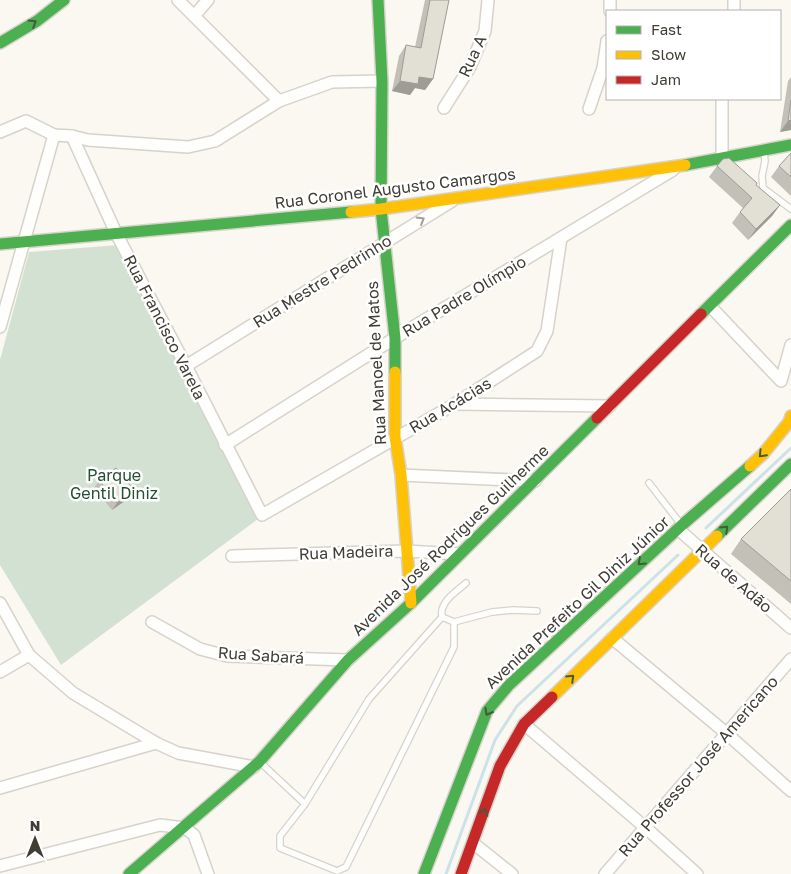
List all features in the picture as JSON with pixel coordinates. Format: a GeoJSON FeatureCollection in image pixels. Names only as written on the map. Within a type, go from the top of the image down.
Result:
{"type":"FeatureCollection","features":[{"type":"Feature","properties":{"kind":"street"},"geometry":{"type":"LineString","coordinates":[[0,43],[37,21],[64,0]]}},
{"type":"Feature","properties":{"kind":"street"},"geometry":{"type":"LineString","coordinates":[[178,0],[279,102]]}},
{"type":"Feature","properties":{"kind":"street"},"geometry":{"type":"LineString","coordinates":[[194,16],[208,0]]}},
{"type":"Feature","properties":{"kind":"street","name":"Rua Manoel de Matos"},"geometry":{"type":"LineString","coordinates":[[378,0],[382,81],[381,209],[394,338],[395,437],[401,475],[410,603]]}},
{"type":"Feature","properties":{"kind":"street","name":"Rua A"},"geometry":{"type":"LineString","coordinates":[[444,108],[470,67],[485,31],[488,0]]}},
{"type":"Feature","properties":{"kind":"street"},"geometry":{"type":"LineString","coordinates":[[589,109],[605,69],[606,55]]}},
{"type":"Feature","properties":{"kind":"street"},"geometry":{"type":"LineString","coordinates":[[0,132],[26,121],[54,135],[72,136],[88,140],[188,147],[215,141],[279,102],[332,82],[382,81]]}},
{"type":"Feature","properties":{"kind":"street"},"geometry":{"type":"LineString","coordinates":[[722,100],[722,159]]}},
{"type":"Feature","properties":{"kind":"street"},"geometry":{"type":"LineString","coordinates":[[0,327],[54,135]]}},
{"type":"Feature","properties":{"kind":"street","name":"Rua Francisco Varela"},"geometry":{"type":"LineString","coordinates":[[72,136],[116,233],[262,515]]}},
{"type":"Feature","properties":{"kind":"street","name":"Rua Coronel Augusto Camargos"},"geometry":{"type":"LineString","coordinates":[[0,244],[381,209],[679,166],[791,145]]}},
{"type":"Feature","properties":{"kind":"street","name":"Rua Padre Olímpio"},"geometry":{"type":"LineString","coordinates":[[225,445],[394,338],[679,166]]}},
{"type":"Feature","properties":{"kind":"street","name":"Rua Mestre Pedrinho"},"geometry":{"type":"LineString","coordinates":[[186,366],[458,198]]}},
{"type":"Feature","properties":{"kind":"street","name":"Avenida José Rodrigues Guilherme"},"geometry":{"type":"LineString","coordinates":[[129,874],[185,828],[256,765],[348,660],[410,603],[535,481],[791,224]]}},
{"type":"Feature","properties":{"kind":"street","name":"Rua Acácias"},"geometry":{"type":"LineString","coordinates":[[262,515],[455,404],[537,351],[547,331],[561,238]]}},
{"type":"Feature","properties":{"kind":"street"},"geometry":{"type":"LineString","coordinates":[[710,306],[781,380],[791,345]]}},
{"type":"Feature","properties":{"kind":"street"},"geometry":{"type":"LineString","coordinates":[[455,404],[610,406]]}},
{"type":"Feature","properties":{"kind":"street","name":"Avenida Prefeito Gil Diniz Júnior"},"geometry":{"type":"LineString","coordinates":[[424,874],[487,711],[509,685],[680,527],[763,454],[789,422],[791,416]]}},
{"type":"Feature","properties":{"kind":"street"},"geometry":{"type":"LineString","coordinates":[[461,874],[500,766],[524,724],[791,464]]}},
{"type":"Feature","properties":{"kind":"street"},"geometry":{"type":"LineString","coordinates":[[401,475],[535,481]]}},
{"type":"Feature","properties":{"kind":"street","name":"Rua de Adão"},"geometry":{"type":"LineString","coordinates":[[680,527],[703,550],[791,628]]}},
{"type":"Feature","properties":{"kind":"street","name":"Rua Madeira"},"geometry":{"type":"LineString","coordinates":[[232,556],[406,551],[460,554]]}},
{"type":"Feature","properties":{"kind":"street"},"geometry":{"type":"LineString","coordinates":[[0,603],[29,656],[73,693],[156,743],[178,753],[256,765]]}},
{"type":"Feature","properties":{"kind":"street","name":"Rua Sabará"},"geometry":{"type":"LineString","coordinates":[[152,622],[200,649],[226,656],[348,660]]}},
{"type":"Feature","properties":{"kind":"street"},"geometry":{"type":"LineString","coordinates":[[612,638],[726,733],[791,791]]}},
{"type":"Feature","properties":{"kind":"street"},"geometry":{"type":"LineString","coordinates":[[0,672],[29,656]]}},
{"type":"Feature","properties":{"kind":"street","name":"Rua Professor José Americano"},"geometry":{"type":"LineString","coordinates":[[606,874],[791,659]]}},
{"type":"Feature","properties":{"kind":"street"},"geometry":{"type":"LineString","coordinates":[[524,724],[697,874]]}},
{"type":"Feature","properties":{"kind":"street"},"geometry":{"type":"LineString","coordinates":[[0,788],[156,743]]}},
{"type":"Feature","properties":{"kind":"street"},"geometry":{"type":"LineString","coordinates":[[8,868],[160,825],[185,828],[194,835],[208,874]]}},
{"type":"Feature","properties":{"kind":"street"},"geometry":{"type":"LineString","coordinates":[[473,843],[512,874]]}},
{"type":"Feature","properties":{"kind":"lane"},"geometry":{"type":"LineString","coordinates":[[764,150],[766,161],[762,176],[764,188],[791,209]]}},
{"type":"Feature","properties":{"kind":"lane"},"geometry":{"type":"LineString","coordinates":[[649,483],[680,527]]}},
{"type":"Feature","properties":{"kind":"lane"},"geometry":{"type":"LineString","coordinates":[[442,617],[442,605],[466,583]]}},
{"type":"Feature","properties":{"kind":"lane"},"geometry":{"type":"LineString","coordinates":[[442,617],[454,622],[492,612],[513,610],[537,611]]}},
{"type":"Feature","properties":{"kind":"lane"},"geometry":{"type":"LineString","coordinates":[[442,617],[369,699],[305,804],[280,836],[280,848],[337,871],[346,867],[454,647],[454,622]]}},
{"type":"Feature","properties":{"kind":"lane"},"geometry":{"type":"LineString","coordinates":[[256,765],[305,804]]}},
{"type":"Feature","properties":{"kind":"green space","name":"Parque Gentil Diniz"},"geometry":{"type":"Polygon","coordinates":[[[119,245],[258,519],[61,665],[0,565],[0,360],[29,252],[119,245]]]}},
{"type":"Feature","properties":{"kind":"building"},"geometry":{"type":"Polygon","coordinates":[[[430,0],[449,0],[433,79],[419,77],[418,84],[400,81],[406,45],[421,48],[430,0]]]}},
{"type":"Feature","properties":{"kind":"building"},"geometry":{"type":"Polygon","coordinates":[[[791,100],[791,120],[788,121],[791,100]]]}},
{"type":"Feature","properties":{"kind":"building"},"geometry":{"type":"Polygon","coordinates":[[[791,153],[791,177],[779,166],[791,153]]]}},
{"type":"Feature","properties":{"kind":"building"},"geometry":{"type":"Polygon","coordinates":[[[729,158],[757,183],[756,185],[780,205],[756,229],[740,212],[752,198],[717,166],[723,159],[729,158]]]}},
{"type":"Feature","properties":{"kind":"building"},"geometry":{"type":"Polygon","coordinates":[[[116,468],[134,490],[117,503],[99,480],[116,468]]]}},
{"type":"Feature","properties":{"kind":"building"},"geometry":{"type":"Polygon","coordinates":[[[791,489],[791,581],[741,539],[791,489]]]}},
{"type":"Feature","properties":{"kind":"waterway"},"geometry":{"type":"LineString","coordinates":[[706,528],[791,448]]}},
{"type":"Feature","properties":{"kind":"waterway"},"geometry":{"type":"LineString","coordinates":[[446,874],[495,740],[517,706],[678,555]]}},
{"type":"Feature","properties":{"kind":"traffic: fast"},"geometry":{"type":"LineString","coordinates":[[0,43],[37,21],[64,0]]}},
{"type":"Feature","properties":{"kind":"traffic: fast"},"geometry":{"type":"LineString","coordinates":[[378,0],[382,81],[381,209],[395,338],[395,372]]}},
{"type":"Feature","properties":{"kind":"traffic: fast"},"geometry":{"type":"LineString","coordinates":[[685,165],[791,145]]}},
{"type":"Feature","properties":{"kind":"traffic: fast"},"geometry":{"type":"LineString","coordinates":[[0,244],[351,212]]}},
{"type":"Feature","properties":{"kind":"traffic: fast"},"geometry":{"type":"LineString","coordinates":[[701,314],[791,225]]}},
{"type":"Feature","properties":{"kind":"traffic: fast"},"geometry":{"type":"LineString","coordinates":[[129,874],[259,762],[348,660],[411,603],[597,418]]}},
{"type":"Feature","properties":{"kind":"traffic: fast"},"geometry":{"type":"LineString","coordinates":[[717,536],[791,464]]}},
{"type":"Feature","properties":{"kind":"traffic: fast"},"geometry":{"type":"LineString","coordinates":[[424,874],[487,711],[509,685],[682,525],[750,466]]}},
{"type":"Feature","properties":{"kind":"traffic: slow"},"geometry":{"type":"LineString","coordinates":[[351,212],[685,165]]}},
{"type":"Feature","properties":{"kind":"traffic: slow"},"geometry":{"type":"LineString","coordinates":[[395,372],[395,437],[401,475],[411,603]]}},
{"type":"Feature","properties":{"kind":"traffic: slow"},"geometry":{"type":"LineString","coordinates":[[750,466],[763,454],[789,422],[791,416]]}},
{"type":"Feature","properties":{"kind":"traffic: slow"},"geometry":{"type":"LineString","coordinates":[[552,697],[717,536]]}},
{"type":"Feature","properties":{"kind":"traffic: jam"},"geometry":{"type":"LineString","coordinates":[[597,418],[701,314]]}},
{"type":"Feature","properties":{"kind":"traffic: jam"},"geometry":{"type":"LineString","coordinates":[[461,874],[500,766],[524,724],[552,697]]}}]}
